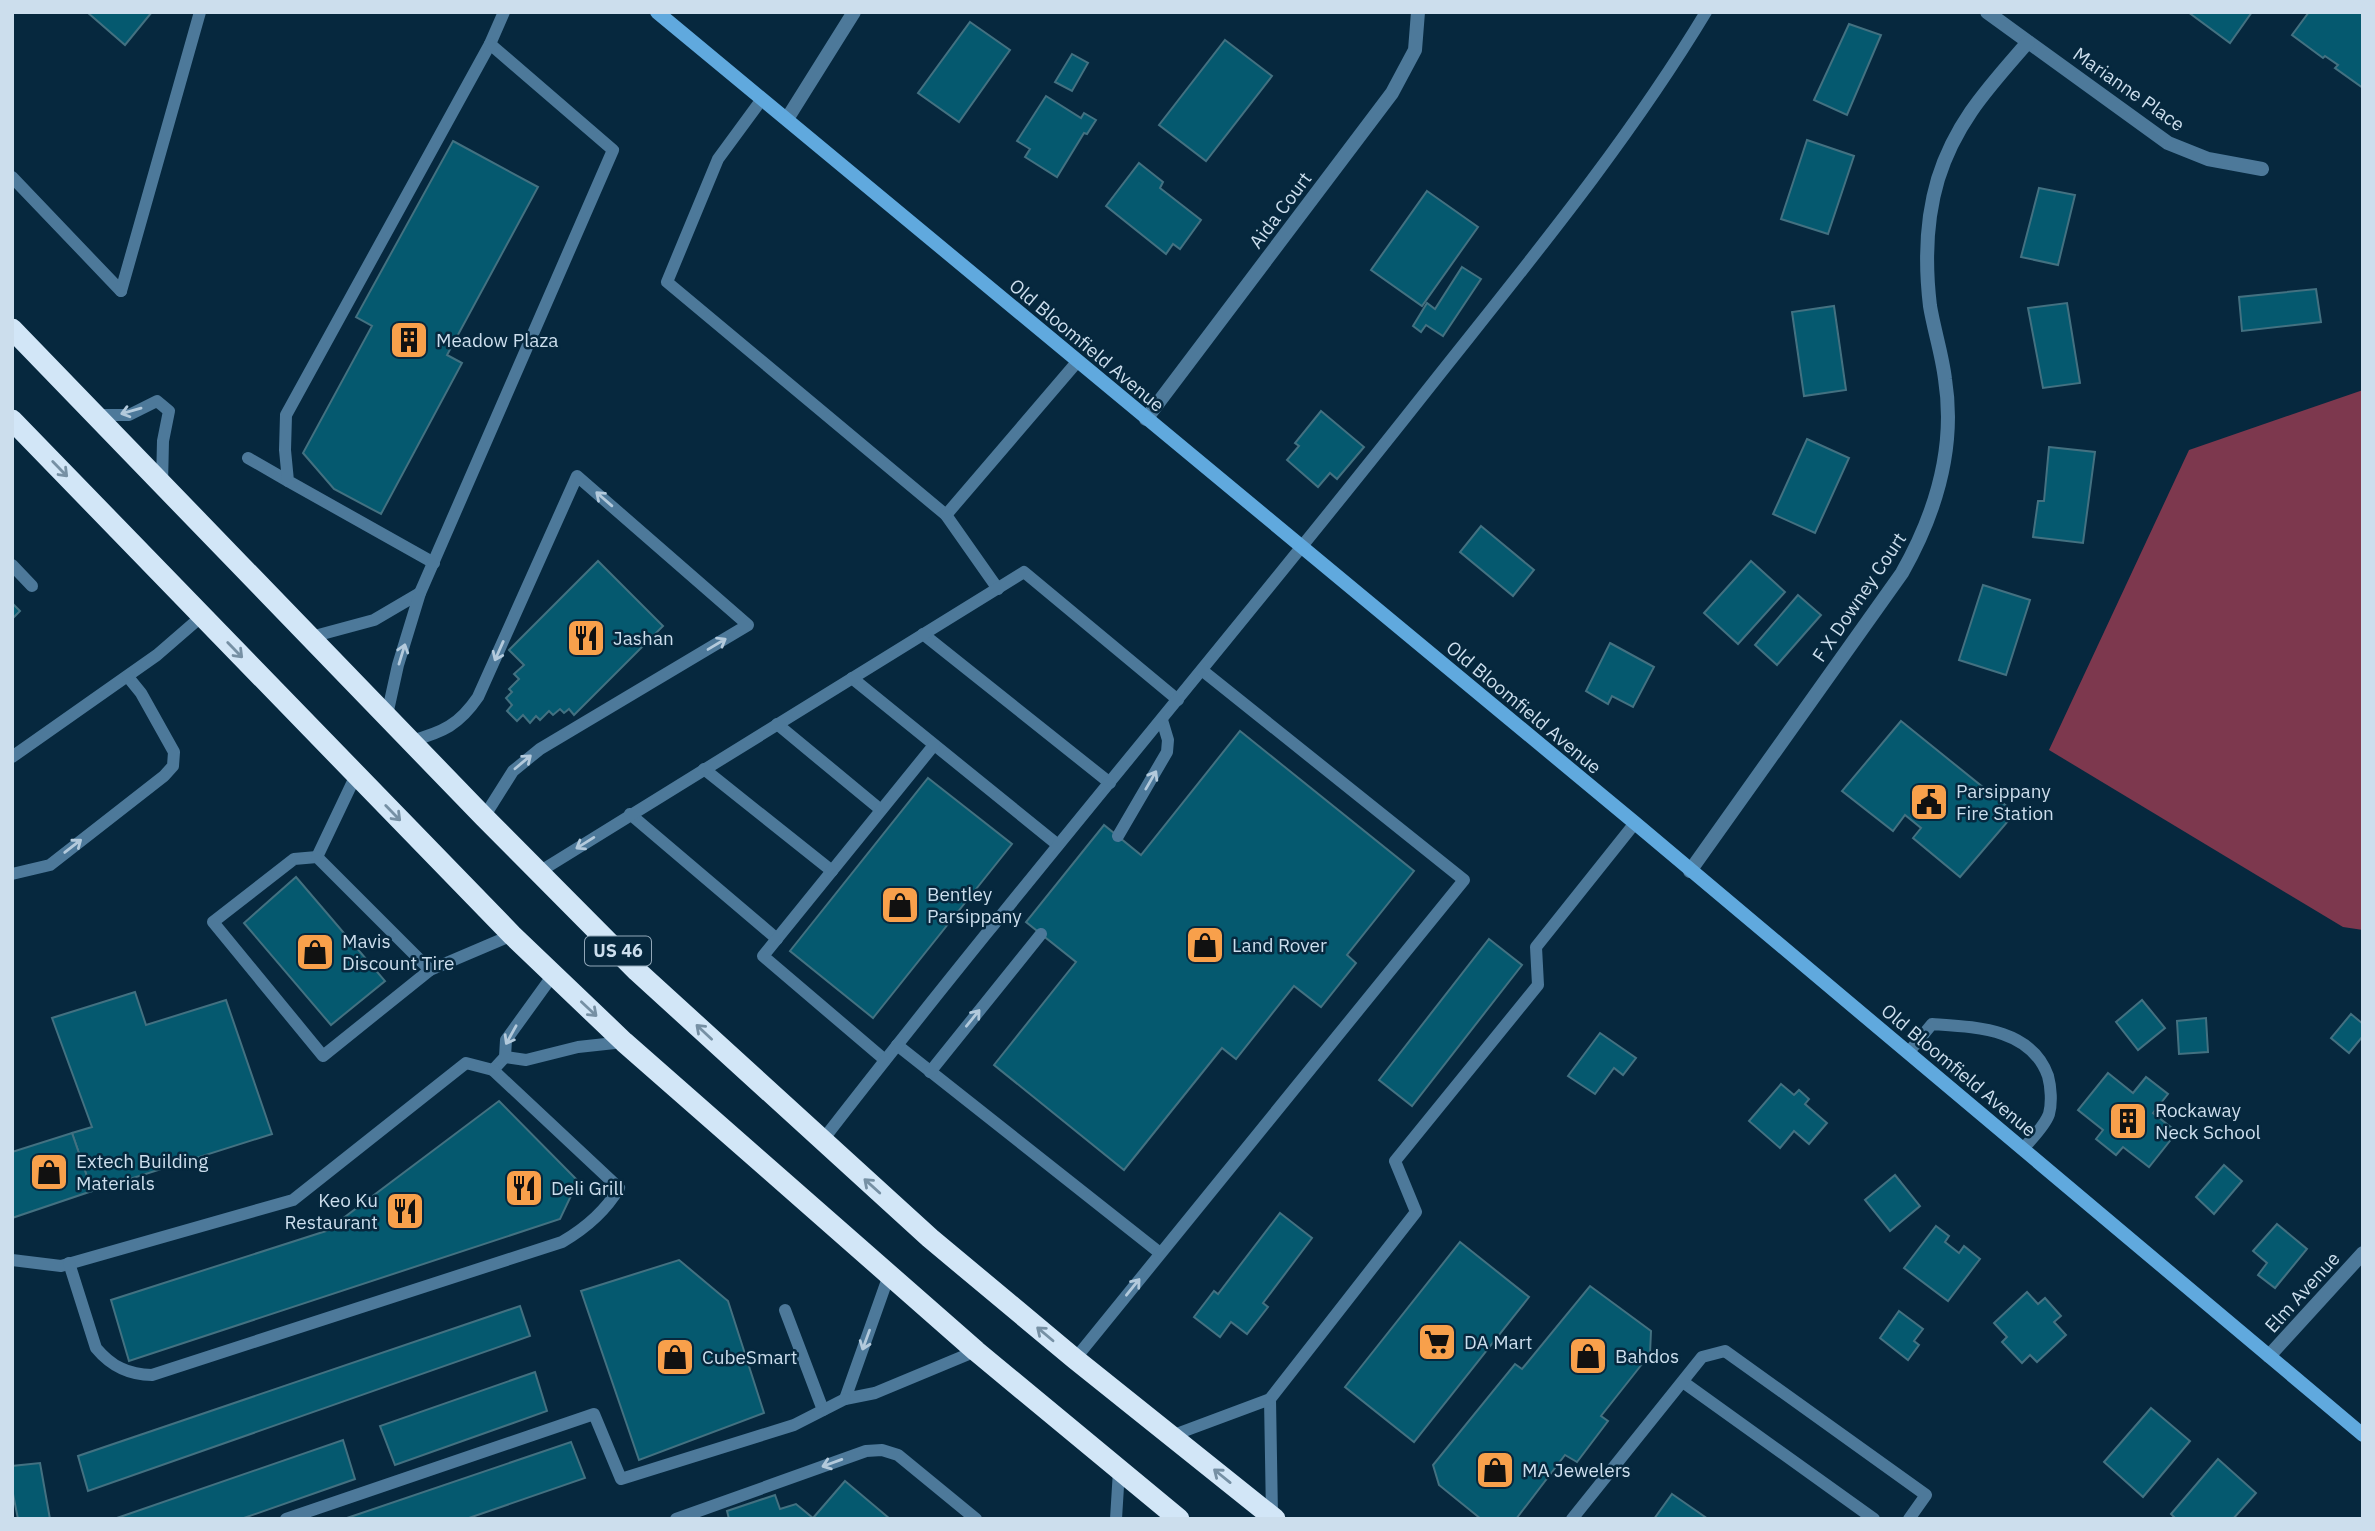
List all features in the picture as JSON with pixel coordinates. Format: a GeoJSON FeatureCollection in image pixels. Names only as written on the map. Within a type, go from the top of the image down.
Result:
{"type":"FeatureCollection","features":[{"type":"Feature","properties":{"kind":"highway","name":"US 46"},"geometry":{"type":"LineString","coordinates":[[12,329],[484,817],[638,971],[930,1238],[1075,1359],[1274,1518]]}},
{"type":"Feature","properties":{"kind":"highway","name":"US 46"},"geometry":{"type":"LineString","coordinates":[[15,426],[512,935],[624,1042],[976,1351],[1179,1519]]}},
{"type":"Feature","properties":{"kind":"street","name":"Old Bloomfield Avenue"},"geometry":{"type":"LineString","coordinates":[[657,12],[1635,823],[2363,1435]]}},
{"type":"Feature","properties":{"kind":"street"},"geometry":{"type":"LineString","coordinates":[[787,119],[855,12]]}},
{"type":"Feature","properties":{"kind":"street","name":"Aida Court"},"geometry":{"type":"LineString","coordinates":[[1146,419],[1392,93],[1415,50],[1418,12]]}},
{"type":"Feature","properties":{"kind":"street","name":"Marianne Place"},"geometry":{"type":"LineString","coordinates":[[1987,12],[2168,143],[2208,159],[2262,169]]}},
{"type":"Feature","properties":{"kind":"street","name":"F X Downey Court"},"geometry":{"type":"LineString","coordinates":[[1690,871],[1902,573],[1922,537],[1943,469],[1948,419],[1945,379],[1930,304],[1927,258],[1930,213],[1938,178],[1955,136],[1976,101],[2028,42]]}},
{"type":"Feature","properties":{"kind":"street","name":"Elm Avenue"},"geometry":{"type":"LineString","coordinates":[[2269,1356],[2363,1253]]}},
{"type":"Feature","properties":{"kind":"lane"},"geometry":{"type":"LineString","coordinates":[[13,183],[121,291],[200,12]]}},
{"type":"Feature","properties":{"kind":"lane"},"geometry":{"type":"LineString","coordinates":[[288,481],[286,415],[490,44],[504,12]]}},
{"type":"Feature","properties":{"kind":"lane"},"geometry":{"type":"LineString","coordinates":[[822,1141],[1058,845],[1302,549],[1586,189],[1672,69],[1706,12]]}},
{"type":"Feature","properties":{"kind":"lane"},"geometry":{"type":"LineString","coordinates":[[387,716],[398,665],[420,593],[613,150],[490,44]]}},
{"type":"Feature","properties":{"kind":"lane"},"geometry":{"type":"LineString","coordinates":[[762,99],[718,159],[667,282],[946,515],[998,589]]}},
{"type":"Feature","properties":{"kind":"lane"},"geometry":{"type":"LineString","coordinates":[[946,515],[1077,362]]}},
{"type":"Feature","properties":{"kind":"lane"},"geometry":{"type":"LineString","coordinates":[[96,415],[129,415],[157,401],[169,411],[163,441],[162,484]]}},
{"type":"Feature","properties":{"kind":"lane"},"geometry":{"type":"LineString","coordinates":[[248,458],[434,563]]}},
{"type":"Feature","properties":{"kind":"lane"},"geometry":{"type":"LineString","coordinates":[[411,741],[444,731],[466,714],[478,697],[577,476],[748,625],[540,749],[513,771],[484,817]]}},
{"type":"Feature","properties":{"kind":"lane"},"geometry":{"type":"LineString","coordinates":[[12,565],[33,586]]}},
{"type":"Feature","properties":{"kind":"lane"},"geometry":{"type":"LineString","coordinates":[[539,872],[1024,572],[1178,700]]}},
{"type":"Feature","properties":{"kind":"lane"},"geometry":{"type":"LineString","coordinates":[[311,637],[374,620],[420,593]]}},
{"type":"Feature","properties":{"kind":"lane"},"geometry":{"type":"LineString","coordinates":[[12,757],[128,677],[202,616]]}},
{"type":"Feature","properties":{"kind":"lane"},"geometry":{"type":"LineString","coordinates":[[923,634],[1110,783]]}},
{"type":"Feature","properties":{"kind":"lane"},"geometry":{"type":"LineString","coordinates":[[1075,1359],[1464,880],[1202,671]]}},
{"type":"Feature","properties":{"kind":"lane"},"geometry":{"type":"LineString","coordinates":[[12,874],[50,864],[164,776],[173,766],[174,752],[141,693],[128,677]]}},
{"type":"Feature","properties":{"kind":"lane"},"geometry":{"type":"LineString","coordinates":[[852,678],[1058,845]]}},
{"type":"Feature","properties":{"kind":"lane"},"geometry":{"type":"LineString","coordinates":[[1118,836],[1167,752],[1168,740],[1162,720]]}},
{"type":"Feature","properties":{"kind":"lane"},"geometry":{"type":"LineString","coordinates":[[777,724],[881,810]]}},
{"type":"Feature","properties":{"kind":"lane"},"geometry":{"type":"LineString","coordinates":[[885,1060],[763,956],[934,745]]}},
{"type":"Feature","properties":{"kind":"lane"},"geometry":{"type":"LineString","coordinates":[[704,769],[832,871]]}},
{"type":"Feature","properties":{"kind":"lane"},"geometry":{"type":"LineString","coordinates":[[317,857],[356,775]]}},
{"type":"Feature","properties":{"kind":"lane"},"geometry":{"type":"LineString","coordinates":[[630,814],[777,939]]}},
{"type":"Feature","properties":{"kind":"lane"},"geometry":{"type":"LineString","coordinates":[[1171,1436],[1270,1399],[1416,1212],[1395,1161],[1538,985],[1536,947],[1635,823]]}},
{"type":"Feature","properties":{"kind":"lane"},"geometry":{"type":"LineString","coordinates":[[430,970],[317,857],[294,859],[214,922],[323,1056],[430,970],[512,935]]}},
{"type":"Feature","properties":{"kind":"lane"},"geometry":{"type":"LineString","coordinates":[[930,1072],[1041,934]]}},
{"type":"Feature","properties":{"kind":"lane"},"geometry":{"type":"LineString","coordinates":[[493,1070],[505,1058],[506,1040],[553,975]]}},
{"type":"Feature","properties":{"kind":"lane"},"geometry":{"type":"LineString","coordinates":[[1908,1053],[1932,1024],[2000,1032],[2016,1039],[2034,1053],[2044,1065],[2051,1099],[2049,1116],[2023,1149]]}},
{"type":"Feature","properties":{"kind":"lane"},"geometry":{"type":"LineString","coordinates":[[505,1058],[526,1060],[578,1046],[624,1042]]}},
{"type":"Feature","properties":{"kind":"lane"},"geometry":{"type":"LineString","coordinates":[[897,1045],[1160,1253]]}},
{"type":"Feature","properties":{"kind":"lane"},"geometry":{"type":"LineString","coordinates":[[12,1260],[61,1266],[293,1200],[466,1063],[493,1070],[619,1188],[609,1205],[591,1223],[562,1242],[152,1375],[139,1375],[120,1369],[104,1358],[96,1348],[69,1264]]}},
{"type":"Feature","properties":{"kind":"lane"},"geometry":{"type":"LineString","coordinates":[[845,1399],[889,1275]]}},
{"type":"Feature","properties":{"kind":"lane"},"geometry":{"type":"LineString","coordinates":[[785,1310],[823,1410]]}},
{"type":"Feature","properties":{"kind":"lane"},"geometry":{"type":"LineString","coordinates":[[286,1519],[594,1414],[621,1479],[794,1425],[845,1399],[875,1393],[976,1351]]}},
{"type":"Feature","properties":{"kind":"lane"},"geometry":{"type":"LineString","coordinates":[[1572,1519],[1702,1357],[1725,1351],[1926,1495],[1909,1519]]}},
{"type":"Feature","properties":{"kind":"lane"},"geometry":{"type":"LineString","coordinates":[[1683,1382],[1874,1519]]}},
{"type":"Feature","properties":{"kind":"lane"},"geometry":{"type":"LineString","coordinates":[[1270,1399],[1274,1518]]}},
{"type":"Feature","properties":{"kind":"lane"},"geometry":{"type":"LineString","coordinates":[[676,1519],[866,1451],[882,1450],[898,1455],[976,1519]]}},
{"type":"Feature","properties":{"kind":"lane"},"geometry":{"type":"LineString","coordinates":[[1116,1519],[1119,1470]]}},
{"type":"Feature","properties":{"kind":"shaded area"},"geometry":{"type":"Polygon","coordinates":[[[2363,390],[2363,930],[2343,927],[2049,750],[2189,450],[2363,390]]]}},
{"type":"Feature","properties":{"kind":"building"},"geometry":{"type":"Polygon","coordinates":[[[87,12],[152,12],[125,45],[87,12]]]}},
{"type":"Feature","properties":{"kind":"building"},"geometry":{"type":"Polygon","coordinates":[[[2188,12],[2252,12],[2230,43],[2188,12]]]}},
{"type":"Feature","properties":{"kind":"building"},"geometry":{"type":"Polygon","coordinates":[[[2309,12],[2363,12],[2363,88],[2335,68],[2338,65],[2325,56],[2323,58],[2292,35],[2309,12]]]}},
{"type":"Feature","properties":{"kind":"building"},"geometry":{"type":"Polygon","coordinates":[[[970,22],[1010,50],[959,122],[918,93],[970,22]]]}},
{"type":"Feature","properties":{"kind":"building"},"geometry":{"type":"Polygon","coordinates":[[[1849,24],[1881,35],[1847,115],[1814,100],[1849,24]]]}},
{"type":"Feature","properties":{"kind":"building"},"geometry":{"type":"Polygon","coordinates":[[[1225,40],[1272,76],[1206,161],[1159,125],[1225,40]]]}},
{"type":"Feature","properties":{"kind":"building"},"geometry":{"type":"Polygon","coordinates":[[[1072,54],[1088,63],[1072,91],[1055,82],[1072,54]]]}},
{"type":"Feature","properties":{"kind":"building"},"geometry":{"type":"Polygon","coordinates":[[[1046,96],[1081,118],[1084,113],[1096,120],[1087,134],[1084,133],[1057,177],[1025,157],[1030,149],[1017,141],[1046,96]]]}},
{"type":"Feature","properties":{"kind":"building"},"geometry":{"type":"Polygon","coordinates":[[[1807,140],[1854,156],[1828,234],[1781,219],[1807,140]]]}},
{"type":"Feature","properties":{"kind":"building","name":"Meadow Plaza"},"geometry":{"type":"Polygon","coordinates":[[[453,141],[538,187],[447,355],[462,363],[381,514],[334,489],[303,453],[372,326],[356,317],[453,141]]]}},
{"type":"Feature","properties":{"kind":"building"},"geometry":{"type":"Polygon","coordinates":[[[1139,163],[1163,182],[1160,188],[1201,220],[1180,249],[1173,244],[1166,254],[1106,206],[1139,163]]]}},
{"type":"Feature","properties":{"kind":"building"},"geometry":{"type":"Polygon","coordinates":[[[2039,188],[2075,195],[2058,265],[2021,257],[2039,188]]]}},
{"type":"Feature","properties":{"kind":"building"},"geometry":{"type":"Polygon","coordinates":[[[1427,191],[1478,227],[1422,306],[1371,270],[1427,191]]]}},
{"type":"Feature","properties":{"kind":"building"},"geometry":{"type":"Polygon","coordinates":[[[1462,267],[1481,279],[1443,336],[1426,325],[1421,332],[1413,326],[1427,303],[1435,309],[1462,267]]]}},
{"type":"Feature","properties":{"kind":"building"},"geometry":{"type":"Polygon","coordinates":[[[2316,289],[2321,322],[2242,331],[2239,297],[2316,289]]]}},
{"type":"Feature","properties":{"kind":"building"},"geometry":{"type":"Polygon","coordinates":[[[2067,303],[2080,383],[2043,388],[2028,308],[2067,303]]]}},
{"type":"Feature","properties":{"kind":"building"},"geometry":{"type":"Polygon","coordinates":[[[1834,306],[1846,390],[1804,396],[1792,312],[1834,306]]]}},
{"type":"Feature","properties":{"kind":"building"},"geometry":{"type":"Polygon","coordinates":[[[1321,411],[1364,447],[1337,479],[1330,473],[1318,487],[1287,460],[1299,446],[1295,443],[1321,411]]]}},
{"type":"Feature","properties":{"kind":"building"},"geometry":{"type":"Polygon","coordinates":[[[1807,439],[1849,458],[1815,533],[1773,514],[1807,439]]]}},
{"type":"Feature","properties":{"kind":"building"},"geometry":{"type":"Polygon","coordinates":[[[2049,447],[2095,452],[2083,543],[2033,537],[2038,501],[2044,501],[2049,447]]]}},
{"type":"Feature","properties":{"kind":"building"},"geometry":{"type":"Polygon","coordinates":[[[1481,526],[1534,570],[1513,596],[1460,552],[1481,526]]]}},
{"type":"Feature","properties":{"kind":"building","name":"Jashan"},"geometry":{"type":"Polygon","coordinates":[[[598,561],[663,626],[574,715],[569,709],[564,713],[560,709],[553,715],[549,711],[540,720],[536,716],[530,723],[523,715],[517,721],[507,711],[512,705],[506,698],[512,692],[509,689],[519,679],[514,674],[524,665],[509,650],[598,561]]]}},
{"type":"Feature","properties":{"kind":"building"},"geometry":{"type":"Polygon","coordinates":[[[1751,561],[1785,592],[1738,644],[1704,613],[1751,561]]]}},
{"type":"Feature","properties":{"kind":"building"},"geometry":{"type":"Polygon","coordinates":[[[1983,585],[2030,600],[2006,675],[1959,660],[1983,585]]]}},
{"type":"Feature","properties":{"kind":"building"},"geometry":{"type":"Polygon","coordinates":[[[1798,595],[1821,615],[1777,665],[1755,645],[1798,595]]]}},
{"type":"Feature","properties":{"kind":"building"},"geometry":{"type":"Polygon","coordinates":[[[12,603],[20,611],[12,619],[12,603]]]}},
{"type":"Feature","properties":{"kind":"building"},"geometry":{"type":"Polygon","coordinates":[[[1610,643],[1654,667],[1633,707],[1612,696],[1608,704],[1586,691],[1610,643]]]}},
{"type":"Feature","properties":{"kind":"building","name":"Parsippany Fire Station"},"geometry":{"type":"Polygon","coordinates":[[[1901,721],[2015,813],[1960,877],[1913,838],[1921,828],[1905,815],[1893,831],[1842,791],[1901,721]]]}},
{"type":"Feature","properties":{"kind":"building","name":"Land Rover"},"geometry":{"type":"Polygon","coordinates":[[[1240,731],[1414,871],[1347,955],[1356,963],[1321,1007],[1294,986],[1236,1059],[1222,1048],[1124,1170],[994,1065],[1076,962],[1026,922],[1104,825],[1141,855],[1240,731]]]}},
{"type":"Feature","properties":{"kind":"building"},"geometry":{"type":"Polygon","coordinates":[[[928,778],[1012,844],[873,1018],[790,951],[928,778]]]}},
{"type":"Feature","properties":{"kind":"building","name":"Mavis Discount Tire"},"geometry":{"type":"Polygon","coordinates":[[[296,877],[385,981],[331,1025],[244,923],[296,877]]]}},
{"type":"Feature","properties":{"kind":"building"},"geometry":{"type":"Polygon","coordinates":[[[1489,939],[1522,965],[1412,1106],[1379,1080],[1489,939]]]}},
{"type":"Feature","properties":{"kind":"building"},"geometry":{"type":"Polygon","coordinates":[[[135,992],[146,1025],[226,1000],[272,1134],[92,1191],[72,1133],[92,1127],[52,1018],[135,992]]]}},
{"type":"Feature","properties":{"kind":"building"},"geometry":{"type":"Polygon","coordinates":[[[2142,1000],[2165,1028],[2138,1050],[2116,1022],[2142,1000]]]}},
{"type":"Feature","properties":{"kind":"building"},"geometry":{"type":"Polygon","coordinates":[[[2351,1014],[2363,1024],[2363,1036],[2349,1053],[2331,1038],[2351,1014]]]}},
{"type":"Feature","properties":{"kind":"building"},"geometry":{"type":"Polygon","coordinates":[[[2206,1018],[2208,1052],[2179,1054],[2177,1021],[2206,1018]]]}},
{"type":"Feature","properties":{"kind":"building"},"geometry":{"type":"Polygon","coordinates":[[[1600,1033],[1636,1058],[1623,1075],[1614,1068],[1595,1094],[1568,1076],[1600,1033]]]}},
{"type":"Feature","properties":{"kind":"building","name":"Rockaway Neck School"},"geometry":{"type":"Polygon","coordinates":[[[2108,1073],[2133,1093],[2146,1077],[2168,1094],[2153,1113],[2177,1132],[2149,1167],[2123,1147],[2116,1155],[2096,1139],[2103,1130],[2078,1110],[2108,1073]]]}},
{"type":"Feature","properties":{"kind":"building"},"geometry":{"type":"Polygon","coordinates":[[[1781,1084],[1794,1095],[1799,1090],[1809,1099],[1805,1104],[1827,1123],[1809,1144],[1794,1131],[1780,1148],[1749,1121],[1781,1084]]]}},
{"type":"Feature","properties":{"kind":"building"},"geometry":{"type":"Polygon","coordinates":[[[499,1101],[578,1181],[560,1219],[129,1361],[111,1300],[326,1231],[499,1101]]]}},
{"type":"Feature","properties":{"kind":"building","name":"Extech Building Materials"},"geometry":{"type":"Polygon","coordinates":[[[72,1133],[92,1191],[12,1218],[12,1152],[72,1133]]]}},
{"type":"Feature","properties":{"kind":"building"},"geometry":{"type":"Polygon","coordinates":[[[2224,1165],[2242,1181],[2214,1214],[2196,1197],[2224,1165]]]}},
{"type":"Feature","properties":{"kind":"building"},"geometry":{"type":"Polygon","coordinates":[[[1895,1175],[1920,1206],[1890,1231],[1865,1200],[1895,1175]]]}},
{"type":"Feature","properties":{"kind":"building"},"geometry":{"type":"Polygon","coordinates":[[[1280,1213],[1312,1238],[1263,1303],[1268,1307],[1247,1334],[1231,1322],[1220,1337],[1194,1317],[1214,1291],[1218,1294],[1280,1213]]]}},
{"type":"Feature","properties":{"kind":"building"},"geometry":{"type":"Polygon","coordinates":[[[2277,1224],[2307,1249],[2275,1288],[2258,1275],[2267,1263],[2253,1251],[2277,1224]]]}},
{"type":"Feature","properties":{"kind":"building"},"geometry":{"type":"Polygon","coordinates":[[[1936,1226],[1949,1236],[1945,1242],[1959,1253],[1964,1246],[1980,1259],[1948,1301],[1904,1268],[1936,1226]]]}},
{"type":"Feature","properties":{"kind":"building","name":"DA Mart"},"geometry":{"type":"Polygon","coordinates":[[[1460,1242],[1529,1297],[1414,1442],[1345,1387],[1460,1242]]]}},
{"type":"Feature","properties":{"kind":"building","name":"CubeSmart"},"geometry":{"type":"Polygon","coordinates":[[[679,1260],[728,1301],[764,1413],[639,1460],[581,1291],[679,1260]]]}},
{"type":"Feature","properties":{"kind":"building"},"geometry":{"type":"Polygon","coordinates":[[[1590,1286],[1651,1331],[1650,1354],[1601,1416],[1608,1421],[1577,1462],[1565,1455],[1516,1519],[1481,1519],[1439,1485],[1433,1465],[1515,1364],[1522,1369],[1590,1286]]]}},
{"type":"Feature","properties":{"kind":"building"},"geometry":{"type":"Polygon","coordinates":[[[2027,1292],[2038,1304],[2045,1298],[2061,1316],[2054,1322],[2066,1335],[2037,1362],[2030,1355],[2022,1363],[2002,1342],[2007,1337],[1994,1323],[2027,1292]]]}},
{"type":"Feature","properties":{"kind":"building"},"geometry":{"type":"Polygon","coordinates":[[[520,1306],[530,1336],[88,1491],[78,1456],[520,1306]]]}},
{"type":"Feature","properties":{"kind":"building"},"geometry":{"type":"Polygon","coordinates":[[[1899,1311],[1923,1329],[1914,1341],[1919,1345],[1908,1360],[1880,1338],[1899,1311]]]}},
{"type":"Feature","properties":{"kind":"building"},"geometry":{"type":"Polygon","coordinates":[[[535,1372],[547,1411],[395,1465],[380,1426],[535,1372]]]}},
{"type":"Feature","properties":{"kind":"building"},"geometry":{"type":"Polygon","coordinates":[[[2151,1408],[2190,1441],[2143,1497],[2104,1462],[2151,1408]]]}},
{"type":"Feature","properties":{"kind":"building"},"geometry":{"type":"Polygon","coordinates":[[[343,1440],[355,1479],[241,1519],[114,1519],[343,1440]]]}},
{"type":"Feature","properties":{"kind":"building"},"geometry":{"type":"Polygon","coordinates":[[[571,1442],[585,1478],[466,1519],[344,1519],[571,1442]]]}},
{"type":"Feature","properties":{"kind":"building"},"geometry":{"type":"Polygon","coordinates":[[[2218,1459],[2256,1493],[2233,1519],[2176,1519],[2171,1514],[2218,1459]]]}},
{"type":"Feature","properties":{"kind":"building"},"geometry":{"type":"Polygon","coordinates":[[[40,1463],[50,1519],[18,1519],[12,1489],[12,1466],[40,1463]]]}},
{"type":"Feature","properties":{"kind":"building"},"geometry":{"type":"Polygon","coordinates":[[[845,1481],[890,1519],[729,1519],[727,1511],[775,1495],[780,1509],[796,1504],[813,1518],[845,1481]]]}},
{"type":"Feature","properties":{"kind":"building"},"geometry":{"type":"Polygon","coordinates":[[[1672,1494],[1708,1519],[1654,1519],[1672,1494]]]}},
{"type":"Feature","properties":{"kind":"place","name":"Meadow Plaza"},"geometry":{"type":"Point","coordinates":[409,340]}},
{"type":"Feature","properties":{"kind":"place","name":"Jashan"},"geometry":{"type":"Point","coordinates":[586,638]}},
{"type":"Feature","properties":{"kind":"place","name":"Parsippany Fire Station"},"geometry":{"type":"Point","coordinates":[1929,802]}},
{"type":"Feature","properties":{"kind":"place","name":"Bentley Parsippany"},"geometry":{"type":"Point","coordinates":[900,905]}},
{"type":"Feature","properties":{"kind":"place","name":"Land Rover"},"geometry":{"type":"Point","coordinates":[1205,945]}},
{"type":"Feature","properties":{"kind":"place","name":"Mavis Discount Tire"},"geometry":{"type":"Point","coordinates":[315,952]}},
{"type":"Feature","properties":{"kind":"place","name":"Rockaway Neck School"},"geometry":{"type":"Point","coordinates":[2128,1121]}},
{"type":"Feature","properties":{"kind":"place","name":"Extech Building Materials"},"geometry":{"type":"Point","coordinates":[49,1172]}},
{"type":"Feature","properties":{"kind":"place","name":"Deli Grill"},"geometry":{"type":"Point","coordinates":[524,1188]}},
{"type":"Feature","properties":{"kind":"place","name":"Keo Ku Restaurant"},"geometry":{"type":"Point","coordinates":[405,1211]}},
{"type":"Feature","properties":{"kind":"place","name":"DA Mart"},"geometry":{"type":"Point","coordinates":[1437,1342]}},
{"type":"Feature","properties":{"kind":"place","name":"Bahdos"},"geometry":{"type":"Point","coordinates":[1588,1356]}},
{"type":"Feature","properties":{"kind":"place","name":"CubeSmart"},"geometry":{"type":"Point","coordinates":[675,1357]}},
{"type":"Feature","properties":{"kind":"place","name":"MA Jewelers"},"geometry":{"type":"Point","coordinates":[1495,1470]}}]}
